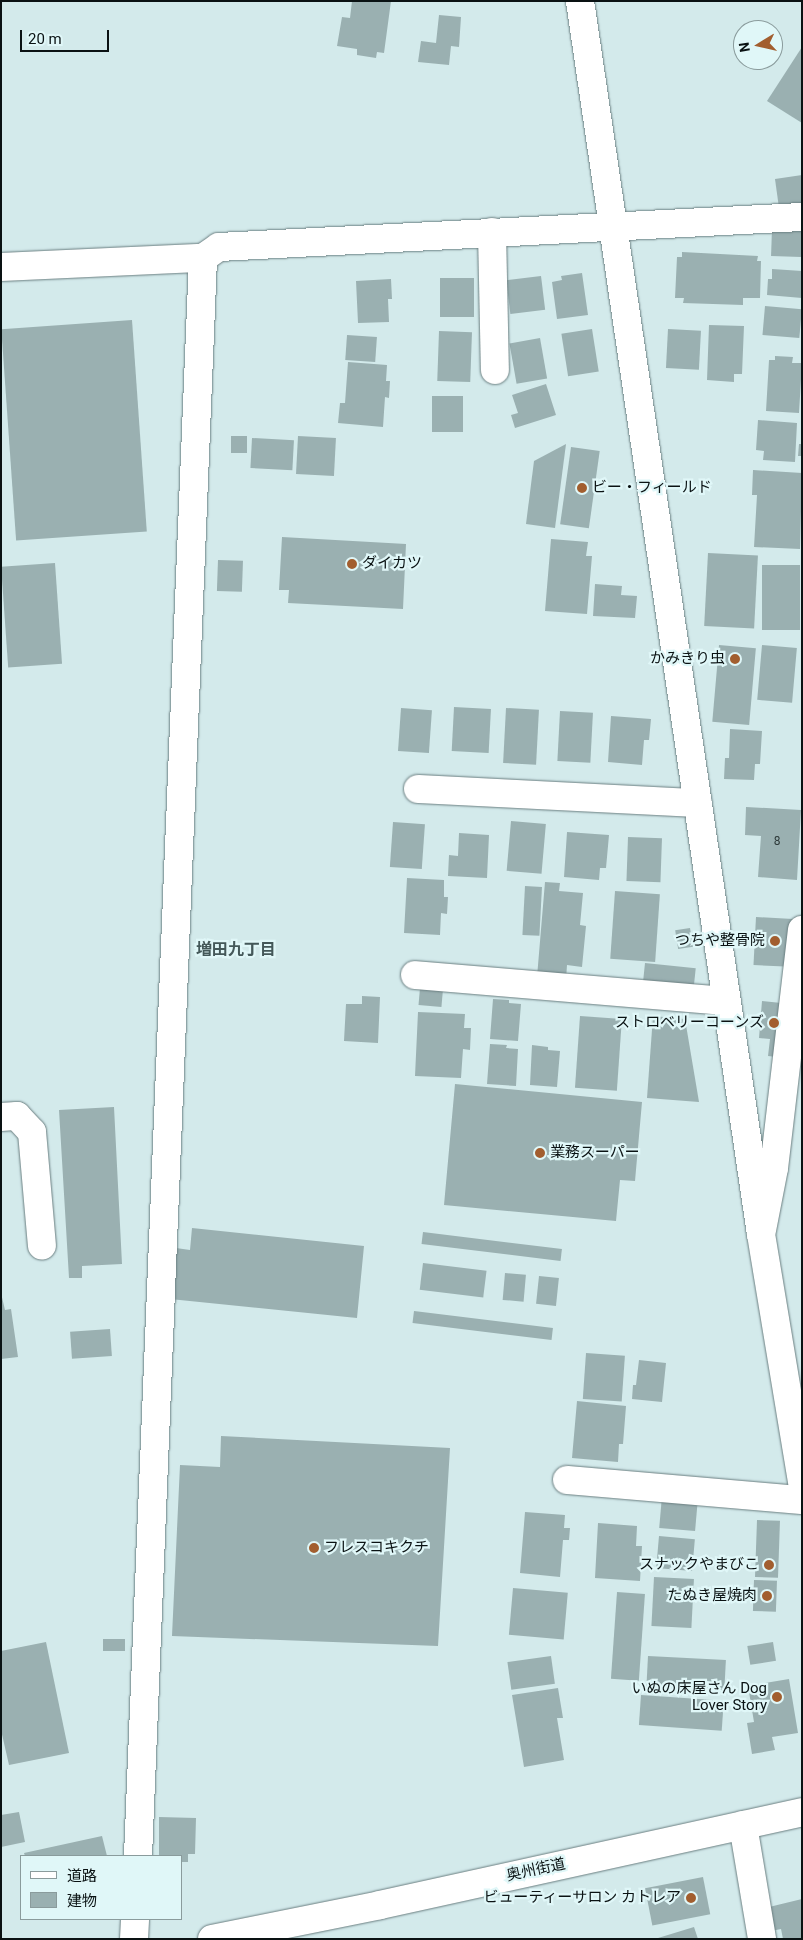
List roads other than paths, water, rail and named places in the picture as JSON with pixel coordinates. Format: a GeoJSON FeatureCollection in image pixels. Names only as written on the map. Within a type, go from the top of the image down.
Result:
{"type":"FeatureCollection","features":[{"type":"Feature","properties":{"kind":"street"},"geometry":{"type":"LineString","coordinates":[[580,1],[761,1234],[796,1407],[802,1483]]}},
{"type":"Feature","properties":{"kind":"street"},"geometry":{"type":"LineString","coordinates":[[1,267],[203,258],[219,247],[612,225],[802,217]]}},
{"type":"Feature","properties":{"kind":"street"},"geometry":{"type":"LineString","coordinates":[[492,232],[495,370]]}},
{"type":"Feature","properties":{"kind":"street"},"geometry":{"type":"LineString","coordinates":[[138,1855],[203,258]]}},
{"type":"Feature","properties":{"kind":"street"},"geometry":{"type":"LineString","coordinates":[[418,789],[698,803]]}},
{"type":"Feature","properties":{"kind":"street"},"geometry":{"type":"LineString","coordinates":[[761,1234],[774,1168],[799,982],[802,930]]}},
{"type":"Feature","properties":{"kind":"street"},"geometry":{"type":"LineString","coordinates":[[415,975],[726,1001]]}},
{"type":"Feature","properties":{"kind":"street"},"geometry":{"type":"LineString","coordinates":[[1,1117],[17,1116],[32,1132],[42,1246]]}},
{"type":"Feature","properties":{"kind":"street"},"geometry":{"type":"LineString","coordinates":[[567,1480],[802,1500]]}},
{"type":"Feature","properties":{"kind":"street","name":"奥州街道"},"geometry":{"type":"LineString","coordinates":[[212,1939],[802,1812]]}},
{"type":"Feature","properties":{"kind":"street"},"geometry":{"type":"LineString","coordinates":[[743,1825],[762,1939]]}},
{"type":"Feature","properties":{"kind":"street"},"geometry":{"type":"LineString","coordinates":[[134,1939],[135,1920]]}},
{"type":"Feature","properties":{"kind":"place","name":"ビー・フィールド"},"geometry":{"type":"Point","coordinates":[582,488]}},
{"type":"Feature","properties":{"kind":"place","name":"ダイカツ"},"geometry":{"type":"Point","coordinates":[352,564]}},
{"type":"Feature","properties":{"kind":"place","name":"かみきり虫"},"geometry":{"type":"Point","coordinates":[735,659]}},
{"type":"Feature","properties":{"kind":"place","name":"つちや整骨院"},"geometry":{"type":"Point","coordinates":[775,941]}},
{"type":"Feature","properties":{"kind":"place","name":"ストロベリーコーンズ"},"geometry":{"type":"Point","coordinates":[774,1023]}},
{"type":"Feature","properties":{"kind":"place","name":"業務スーパー"},"geometry":{"type":"Point","coordinates":[540,1153]}},
{"type":"Feature","properties":{"kind":"place","name":"フレスコキクチ"},"geometry":{"type":"Point","coordinates":[314,1548]}},
{"type":"Feature","properties":{"kind":"place","name":"スナックやまびこ"},"geometry":{"type":"Point","coordinates":[769,1565]}},
{"type":"Feature","properties":{"kind":"place","name":"たぬき屋焼肉"},"geometry":{"type":"Point","coordinates":[767,1596]}},
{"type":"Feature","properties":{"kind":"place","name":"いぬの床屋さん Dog Lover Story"},"geometry":{"type":"Point","coordinates":[777,1697]}},
{"type":"Feature","properties":{"kind":"place","name":"ビューティーサロン カトレア"},"geometry":{"type":"Point","coordinates":[691,1898]}},
{"type":"Feature","properties":{"kind":"district","name":"増田九丁目"},"geometry":{"type":"Point","coordinates":[236,950]}}]}
